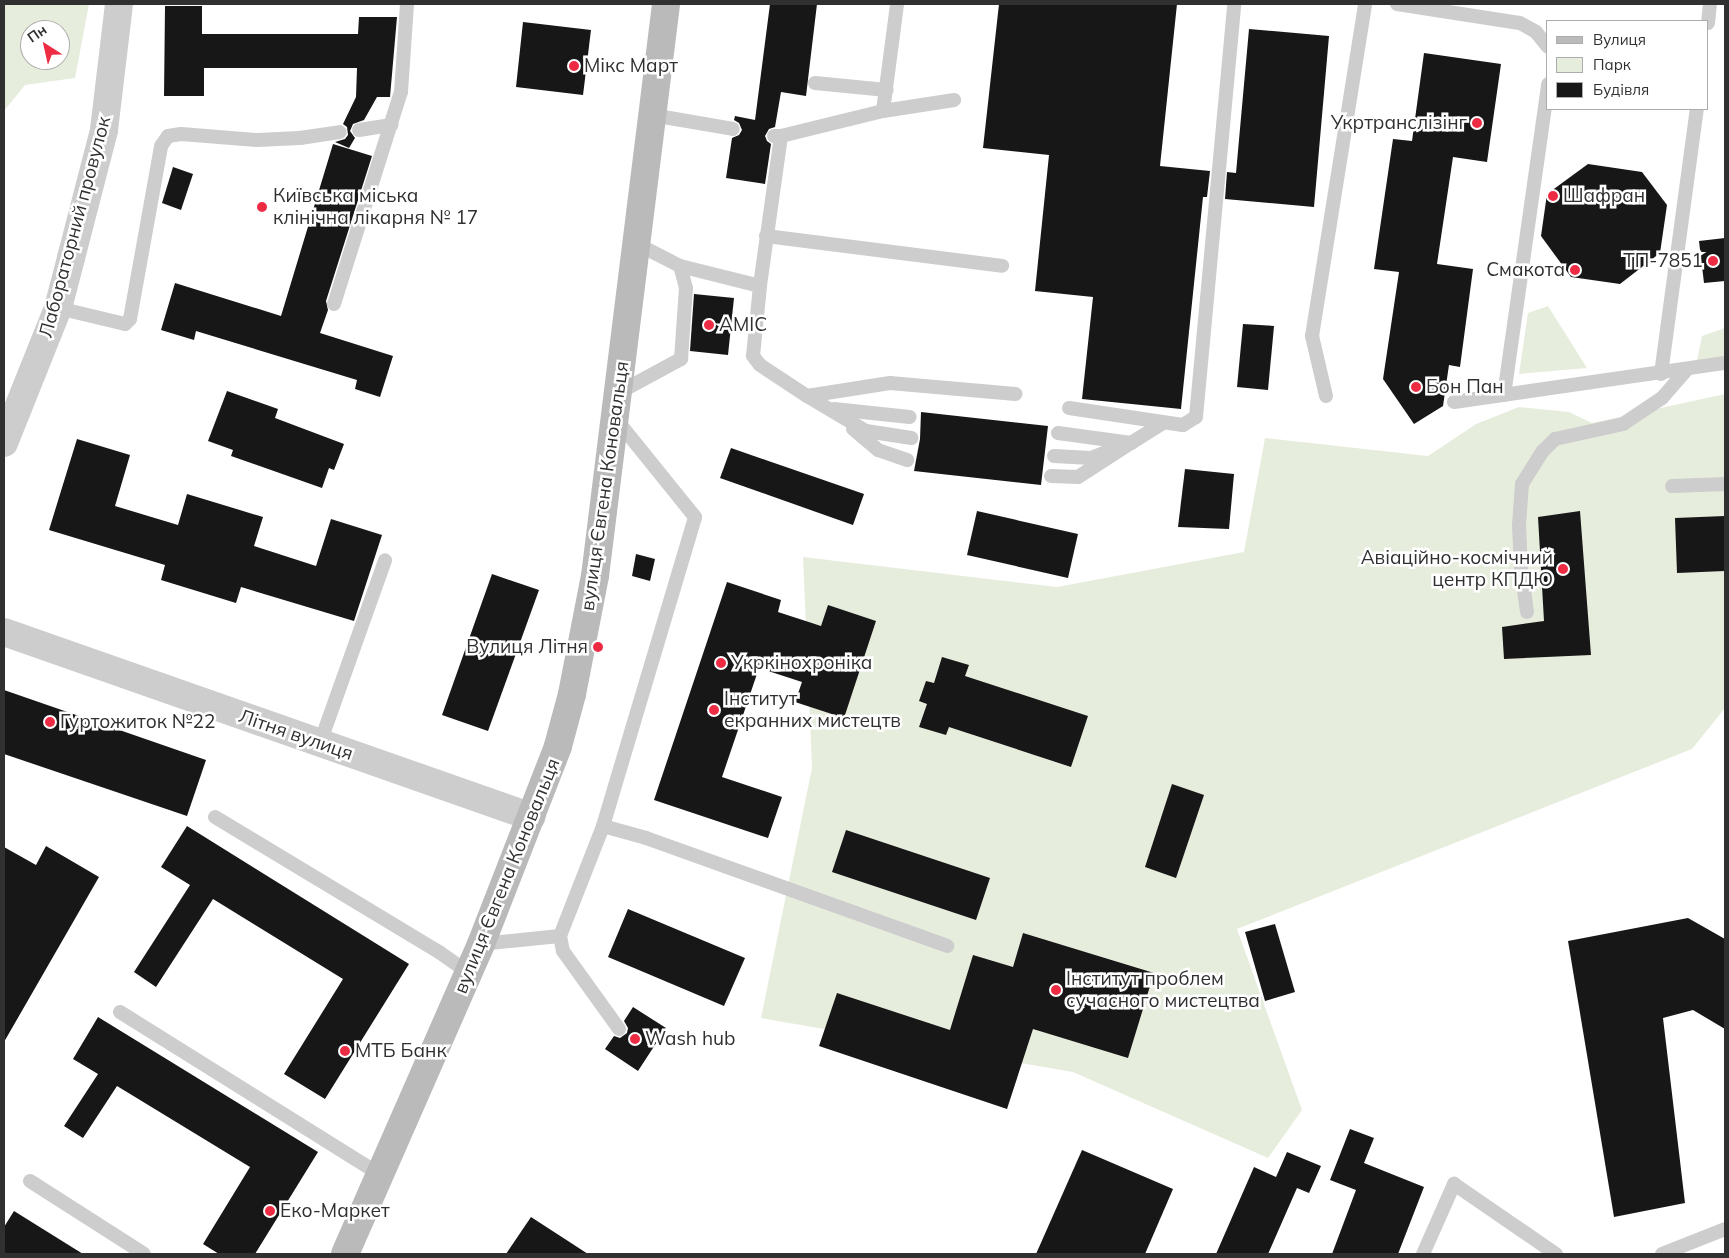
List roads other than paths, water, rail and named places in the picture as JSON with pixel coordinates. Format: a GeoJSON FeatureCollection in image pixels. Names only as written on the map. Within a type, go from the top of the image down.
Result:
{"type":"FeatureCollection","features":[{"type":"Feature","properties":{"kind":"main road","name":"вулиця Євгена Коновальця"},"geometry":{"type":"LineString","coordinates":[[345,1254],[469,973],[532,817],[558,746],[582,649],[595,576],[666,4]]}},
{"type":"Feature","properties":{"kind":"street","name":"Лабораторний провулок"},"geometry":{"type":"LineString","coordinates":[[4,443],[58,308],[104,130],[119,4]]}},
{"type":"Feature","properties":{"kind":"street","name":"Літня вулиця"},"geometry":{"type":"LineString","coordinates":[[4,632],[532,817]]}},
{"type":"Feature","properties":{"kind":"lane"},"geometry":{"type":"LineString","coordinates":[[334,304],[401,92],[408,4]]}},
{"type":"Feature","properties":{"kind":"lane"},"geometry":{"type":"LineString","coordinates":[[883,111],[898,4]]}},
{"type":"Feature","properties":{"kind":"lane"},"geometry":{"type":"LineString","coordinates":[[1069,408],[1183,425],[1196,417],[1234,4]]}},
{"type":"Feature","properties":{"kind":"lane"},"geometry":{"type":"LineString","coordinates":[[1326,396],[1312,336],[1365,4]]}},
{"type":"Feature","properties":{"kind":"lane"},"geometry":{"type":"LineString","coordinates":[[1396,4],[1520,23],[1536,32],[1546,44]]}},
{"type":"Feature","properties":{"kind":"lane"},"geometry":{"type":"LineString","coordinates":[[1708,20],[1710,4]]}},
{"type":"Feature","properties":{"kind":"lane"},"geometry":{"type":"LineString","coordinates":[[815,83],[887,90]]}},
{"type":"Feature","properties":{"kind":"lane"},"geometry":{"type":"LineString","coordinates":[[1504,395],[1546,98]]}},
{"type":"Feature","properties":{"kind":"lane"},"geometry":{"type":"LineString","coordinates":[[911,438],[866,431],[760,365],[753,356],[777,136],[883,111],[954,100]]}},
{"type":"Feature","properties":{"kind":"lane"},"geometry":{"type":"LineString","coordinates":[[1661,374],[1697,110]]}},
{"type":"Feature","properties":{"kind":"lane"},"geometry":{"type":"LineString","coordinates":[[652,115],[733,129]]}},
{"type":"Feature","properties":{"kind":"lane"},"geometry":{"type":"LineString","coordinates":[[359,130],[392,125]]}},
{"type":"Feature","properties":{"kind":"lane"},"geometry":{"type":"LineString","coordinates":[[58,308],[125,324],[130,319],[161,146],[168,136],[180,134],[257,140],[300,138],[340,132]]}},
{"type":"Feature","properties":{"kind":"lane"},"geometry":{"type":"LineString","coordinates":[[766,236],[1002,266]]}},
{"type":"Feature","properties":{"kind":"lane"},"geometry":{"type":"LineString","coordinates":[[636,244],[680,266],[760,286]]}},
{"type":"Feature","properties":{"kind":"lane"},"geometry":{"type":"LineString","coordinates":[[618,1029],[563,951],[560,936],[603,826],[695,517],[616,406],[681,359],[686,288],[680,266]]}},
{"type":"Feature","properties":{"kind":"lane"},"geometry":{"type":"LineString","coordinates":[[1454,402],[1661,374],[1725,363]]}},
{"type":"Feature","properties":{"kind":"lane"},"geometry":{"type":"LineString","coordinates":[[1527,612],[1521,569],[1519,525],[1522,484],[1543,451],[1555,440],[1623,424],[1662,398],[1686,370]]}},
{"type":"Feature","properties":{"kind":"lane"},"geometry":{"type":"LineString","coordinates":[[807,396],[890,383],[1016,394]]}},
{"type":"Feature","properties":{"kind":"lane"},"geometry":{"type":"LineString","coordinates":[[829,409],[910,417]]}},
{"type":"Feature","properties":{"kind":"lane"},"geometry":{"type":"LineString","coordinates":[[829,409],[878,450],[908,460]]}},
{"type":"Feature","properties":{"kind":"lane"},"geometry":{"type":"LineString","coordinates":[[1052,476],[1078,477],[1163,423]]}},
{"type":"Feature","properties":{"kind":"lane"},"geometry":{"type":"LineString","coordinates":[[1058,433],[1131,443]]}},
{"type":"Feature","properties":{"kind":"lane"},"geometry":{"type":"LineString","coordinates":[[1054,456],[1092,458],[1131,443]]}},
{"type":"Feature","properties":{"kind":"lane"},"geometry":{"type":"LineString","coordinates":[[1672,486],[1725,484]]}},
{"type":"Feature","properties":{"kind":"lane"},"geometry":{"type":"LineString","coordinates":[[320,743],[336,693],[385,560]]}},
{"type":"Feature","properties":{"kind":"lane"},"geometry":{"type":"LineString","coordinates":[[215,817],[439,952],[469,973]]}},
{"type":"Feature","properties":{"kind":"lane"},"geometry":{"type":"LineString","coordinates":[[603,826],[646,838],[947,946]]}},
{"type":"Feature","properties":{"kind":"lane"},"geometry":{"type":"LineString","coordinates":[[481,944],[560,936]]}},
{"type":"Feature","properties":{"kind":"lane"},"geometry":{"type":"LineString","coordinates":[[120,1012],[381,1175]]}},
{"type":"Feature","properties":{"kind":"lane"},"geometry":{"type":"LineString","coordinates":[[30,1182],[144,1254]]}},
{"type":"Feature","properties":{"kind":"lane"},"geometry":{"type":"LineString","coordinates":[[1424,1254],[1454,1184],[1556,1254]]}},
{"type":"Feature","properties":{"kind":"lane"},"geometry":{"type":"LineString","coordinates":[[1662,1254],[1725,1229]]}},
{"type":"Feature","properties":{"kind":"place","name":"Мікс Март"},"geometry":{"type":"Point","coordinates":[574,66]}},
{"type":"Feature","properties":{"kind":"place","name":"Укртранслізінг"},"geometry":{"type":"Point","coordinates":[1477,123]}},
{"type":"Feature","properties":{"kind":"place","name":"Шафран"},"geometry":{"type":"Point","coordinates":[1553,196]}},
{"type":"Feature","properties":{"kind":"place","name":"Київська міська клінічна лікарня № 17"},"geometry":{"type":"Point","coordinates":[262,207]}},
{"type":"Feature","properties":{"kind":"place","name":"ТП-7851"},"geometry":{"type":"Point","coordinates":[1713,261]}},
{"type":"Feature","properties":{"kind":"place","name":"Смакота"},"geometry":{"type":"Point","coordinates":[1575,270]}},
{"type":"Feature","properties":{"kind":"place","name":"AMIC"},"geometry":{"type":"Point","coordinates":[709,325]}},
{"type":"Feature","properties":{"kind":"place","name":"Бон Пан"},"geometry":{"type":"Point","coordinates":[1416,387]}},
{"type":"Feature","properties":{"kind":"place","name":"Авіаційно-космічний центр КПДЮ"},"geometry":{"type":"Point","coordinates":[1563,569]}},
{"type":"Feature","properties":{"kind":"place","name":"Вулиця Літня"},"geometry":{"type":"Point","coordinates":[598,647]}},
{"type":"Feature","properties":{"kind":"place","name":"Укркінохроніка"},"geometry":{"type":"Point","coordinates":[721,663]}},
{"type":"Feature","properties":{"kind":"place","name":"Інститут екранних мистецтв"},"geometry":{"type":"Point","coordinates":[714,710]}},
{"type":"Feature","properties":{"kind":"place","name":"Гуртожиток №22"},"geometry":{"type":"Point","coordinates":[50,722]}},
{"type":"Feature","properties":{"kind":"place","name":"Інститут проблем сучасного мистецтва"},"geometry":{"type":"Point","coordinates":[1056,990]}},
{"type":"Feature","properties":{"kind":"place","name":"Wash hub"},"geometry":{"type":"Point","coordinates":[635,1039]}},
{"type":"Feature","properties":{"kind":"place","name":"МТБ Банк"},"geometry":{"type":"Point","coordinates":[345,1051]}},
{"type":"Feature","properties":{"kind":"place","name":"Еко-Маркет"},"geometry":{"type":"Point","coordinates":[270,1211]}}]}
